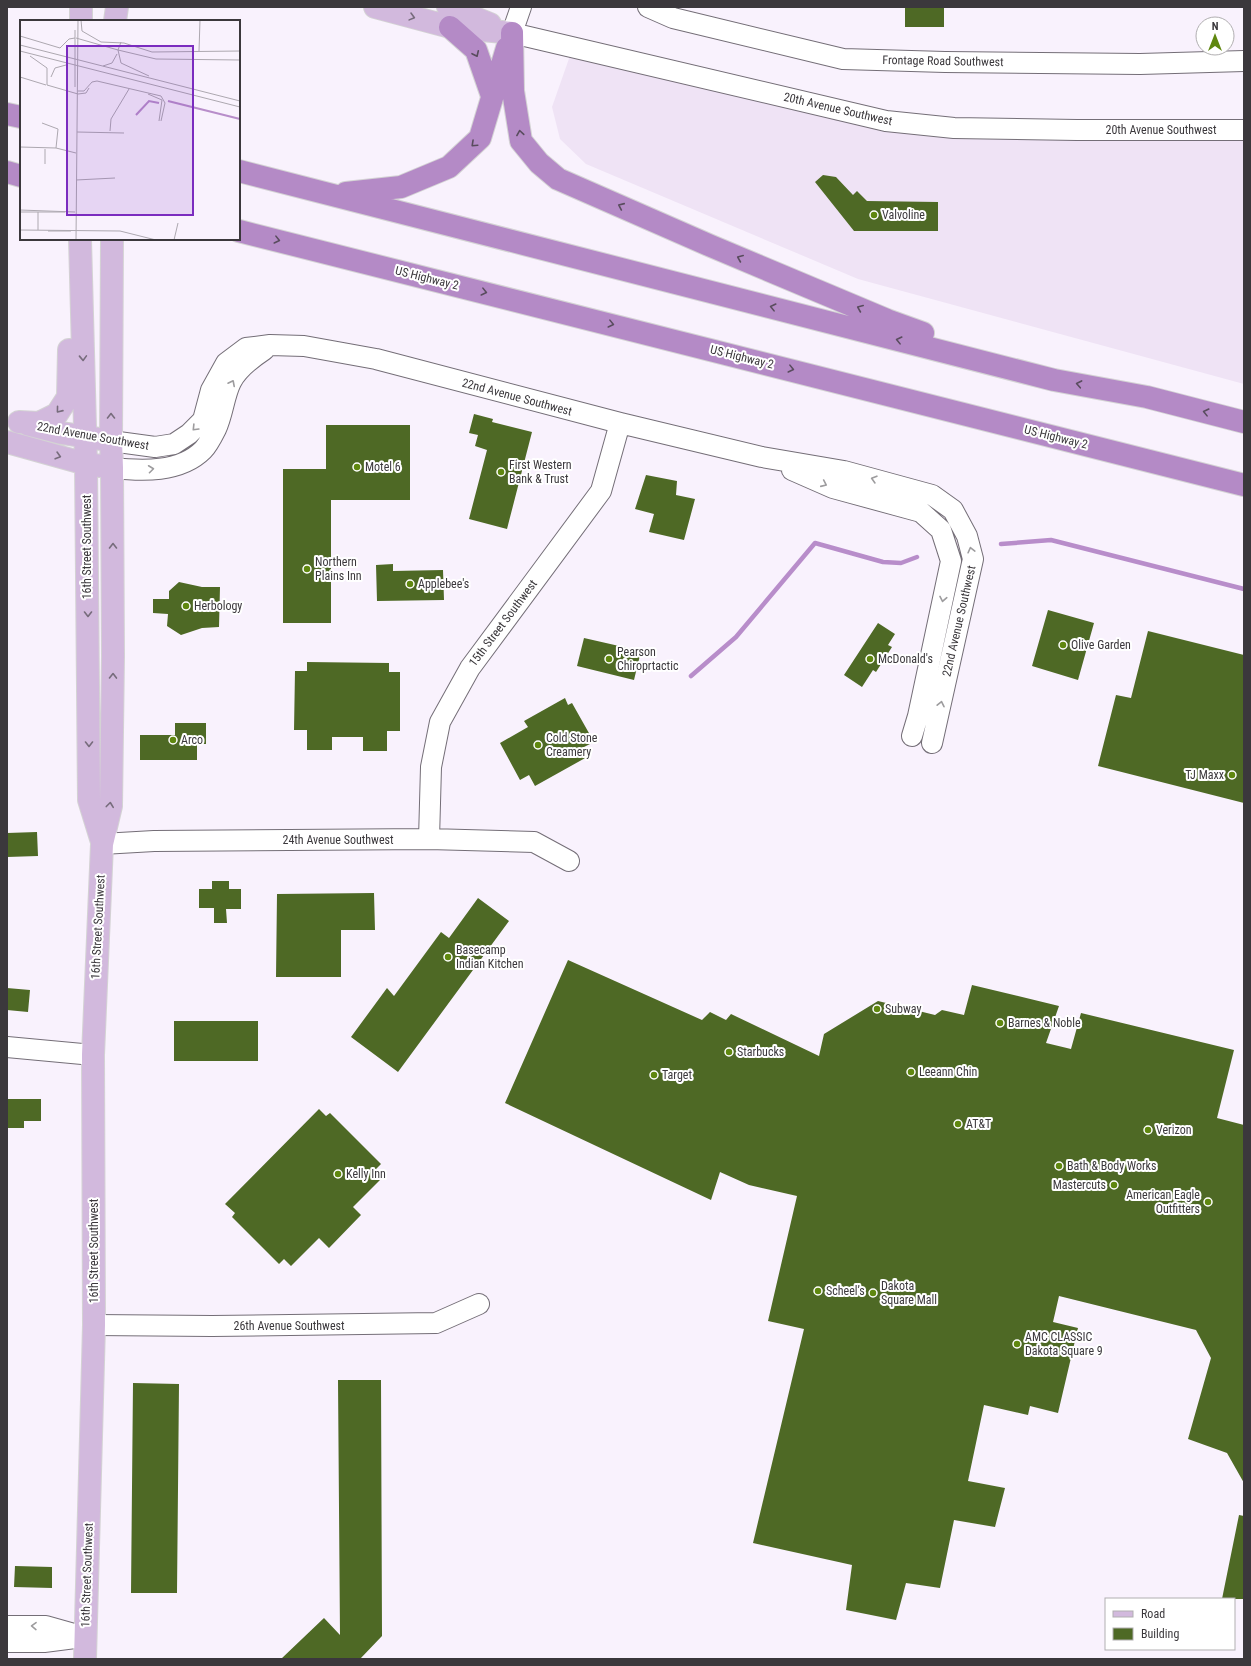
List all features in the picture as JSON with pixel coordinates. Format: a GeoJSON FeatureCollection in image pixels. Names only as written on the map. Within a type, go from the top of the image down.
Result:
{"type":"FeatureCollection","features":[{"type":"Feature","properties":{"kind":"highway"},"geometry":{"type":"LineString","coordinates":[[449,17],[476,50],[492,96]]}},
{"type":"Feature","properties":{"kind":"highway"},"geometry":{"type":"LineString","coordinates":[[333,194],[401,187],[449,167],[480,138],[512,32]]}},
{"type":"Feature","properties":{"kind":"highway"},"geometry":{"type":"LineString","coordinates":[[512,32],[513,91],[521,141],[538,163],[558,179],[711,246],[887,320],[1054,380]]}},
{"type":"Feature","properties":{"kind":"highway"},"geometry":{"type":"LineString","coordinates":[[7,114],[20,117]]}},
{"type":"Feature","properties":{"kind":"highway"},"geometry":{"type":"LineString","coordinates":[[240,171],[1054,380],[1147,398],[1244,422]]}},
{"type":"Feature","properties":{"kind":"highway"},"geometry":{"type":"LineString","coordinates":[[7,172],[20,176]]}},
{"type":"Feature","properties":{"kind":"highway"},"geometry":{"type":"LineString","coordinates":[[7,186],[20,188]]}},
{"type":"Feature","properties":{"kind":"highway","name":"US Highway 2"},"geometry":{"type":"LineString","coordinates":[[240,231],[1244,485]]}},
{"type":"Feature","properties":{"kind":"main road"},"geometry":{"type":"LineString","coordinates":[[81,7],[81,20]]}},
{"type":"Feature","properties":{"kind":"main road"},"geometry":{"type":"LineString","coordinates":[[111,7],[111,20]]}},
{"type":"Feature","properties":{"kind":"main road"},"geometry":{"type":"LineString","coordinates":[[115,20],[117,7]]}},
{"type":"Feature","properties":{"kind":"main road","name":"20th Avenue Southwest"},"geometry":{"type":"LineString","coordinates":[[375,7],[449,17],[512,32]]}},
{"type":"Feature","properties":{"kind":"main road","name":"16th Street Southwest"},"geometry":{"type":"LineString","coordinates":[[80,244],[86,436],[89,800],[102,844]]}},
{"type":"Feature","properties":{"kind":"main road","name":"16th Street Southwest"},"geometry":{"type":"LineString","coordinates":[[86,1659],[85,1637],[94,1325],[93,1055],[102,844],[111,806],[113,656],[111,441],[112,249]]}},
{"type":"Feature","properties":{"kind":"main road"},"geometry":{"type":"LineString","coordinates":[[13,421],[39,423],[58,414],[68,397],[69,332],[81,292]]}},
{"type":"Feature","properties":{"kind":"main road","name":"22nd Avenue Southwest"},"geometry":{"type":"LineString","coordinates":[[13,421],[62,433],[111,441]]}},
{"type":"Feature","properties":{"kind":"main road","name":"22nd Avenue Southwest"},"geometry":{"type":"LineString","coordinates":[[7,442],[86,464],[112,468]]}},
{"type":"Feature","properties":{"kind":"street"},"geometry":{"type":"LineString","coordinates":[[512,32],[521,7]]}},
{"type":"Feature","properties":{"kind":"street","name":"Frontage Road Southwest"},"geometry":{"type":"LineString","coordinates":[[648,7],[673,18],[843,59],[945,62],[1132,64],[1244,61]]}},
{"type":"Feature","properties":{"kind":"street","name":"20th Avenue Southwest"},"geometry":{"type":"LineString","coordinates":[[512,32],[886,122],[961,128],[1244,130]]}},
{"type":"Feature","properties":{"kind":"street","name":"22nd Avenue Southwest"},"geometry":{"type":"LineString","coordinates":[[112,468],[139,470],[172,466],[192,458],[204,449],[216,428],[232,382],[248,361],[270,345]]}},
{"type":"Feature","properties":{"kind":"street","name":"22nd Avenue Southwest"},"geometry":{"type":"LineString","coordinates":[[111,441],[156,447],[174,444],[189,434],[203,420],[211,390],[226,363],[246,348],[270,345],[304,346],[376,359],[620,423],[762,457],[844,471],[932,495],[953,510],[967,536],[973,559],[932,742]]}},
{"type":"Feature","properties":{"kind":"street","name":"15th Street Southwest"},"geometry":{"type":"LineString","coordinates":[[429,839],[431,768],[440,722],[470,668],[600,491],[620,423]]}},
{"type":"Feature","properties":{"kind":"street","name":"22nd Avenue Southwest"},"geometry":{"type":"LineString","coordinates":[[762,457],[834,488],[921,512],[942,530],[951,560],[920,708],[912,736]]}},
{"type":"Feature","properties":{"kind":"street","name":"24th Avenue Southwest"},"geometry":{"type":"LineString","coordinates":[[102,844],[154,841],[429,839],[534,842],[569,861]]}},
{"type":"Feature","properties":{"kind":"street"},"geometry":{"type":"LineString","coordinates":[[7,1047],[93,1055]]}},
{"type":"Feature","properties":{"kind":"street","name":"26th Avenue Southwest"},"geometry":{"type":"LineString","coordinates":[[94,1325],[212,1326],[436,1323],[479,1304]]}},
{"type":"Feature","properties":{"kind":"street"},"geometry":{"type":"LineString","coordinates":[[7,1626],[46,1626],[85,1637]]}},
{"type":"Feature","properties":{"kind":"street"},"geometry":{"type":"LineString","coordinates":[[7,1642],[44,1642],[85,1637]]}},
{"type":"Feature","properties":{"kind":"shaded area"},"geometry":{"type":"Polygon","coordinates":[[[572,50],[881,124],[1244,133],[1244,384],[858,279],[586,164],[560,139],[552,107],[572,50]]]}},
{"type":"Feature","properties":{"kind":"building"},"geometry":{"type":"Polygon","coordinates":[[[905,7],[944,7],[944,27],[905,27],[905,7]]]}},
{"type":"Feature","properties":{"kind":"building"},"geometry":{"type":"Polygon","coordinates":[[[823,175],[836,177],[853,195],[857,191],[867,201],[938,202],[938,231],[854,231],[815,182],[823,175]]]}},
{"type":"Feature","properties":{"kind":"building","name":"First Western Bank & Trust"},"geometry":{"type":"Polygon","coordinates":[[[474,414],[493,419],[492,422],[532,432],[507,529],[469,519],[487,450],[475,446],[478,435],[469,433],[474,414]]]}},
{"type":"Feature","properties":{"kind":"building","name":"Northern Plains Inn"},"geometry":{"type":"Polygon","coordinates":[[[326,425],[410,425],[410,500],[331,500],[331,623],[283,623],[283,469],[326,469],[326,425]]]}},
{"type":"Feature","properties":{"kind":"building"},"geometry":{"type":"Polygon","coordinates":[[[646,475],[677,481],[676,495],[695,499],[684,540],[649,532],[654,514],[635,509],[646,475]]]}},
{"type":"Feature","properties":{"kind":"building"},"geometry":{"type":"Polygon","coordinates":[[[393,564],[393,571],[443,570],[444,600],[377,601],[376,565],[393,564]]]}},
{"type":"Feature","properties":{"kind":"building","name":"Herbology"},"geometry":{"type":"Polygon","coordinates":[[[179,582],[202,587],[220,587],[219,627],[202,628],[181,635],[167,626],[168,614],[153,613],[153,599],[169,599],[169,591],[179,582]]]}},
{"type":"Feature","properties":{"kind":"building","name":"Olive Garden"},"geometry":{"type":"Polygon","coordinates":[[[1048,610],[1094,623],[1078,680],[1032,666],[1048,610]]]}},
{"type":"Feature","properties":{"kind":"building","name":"McDonald's"},"geometry":{"type":"Polygon","coordinates":[[[878,623],[895,634],[888,645],[892,647],[876,672],[873,670],[862,687],[844,675],[878,623]]]}},
{"type":"Feature","properties":{"kind":"building"},"geometry":{"type":"Polygon","coordinates":[[[1148,631],[1244,655],[1244,803],[1098,766],[1116,695],[1131,698],[1148,631]]]}},
{"type":"Feature","properties":{"kind":"building","name":"Pearson Chiroprtactic"},"geometry":{"type":"Polygon","coordinates":[[[584,638],[641,651],[634,680],[577,666],[584,638]]]}},
{"type":"Feature","properties":{"kind":"building"},"geometry":{"type":"Polygon","coordinates":[[[307,662],[389,663],[389,672],[400,672],[400,731],[387,731],[387,751],[363,751],[363,737],[332,737],[332,750],[307,750],[307,730],[294,730],[295,671],[307,671],[307,662]]]}},
{"type":"Feature","properties":{"kind":"building"},"geometry":{"type":"Polygon","coordinates":[[[565,698],[568,705],[572,703],[594,742],[582,748],[587,757],[535,786],[529,775],[520,780],[500,743],[528,727],[524,721],[565,698]]]}},
{"type":"Feature","properties":{"kind":"building","name":"Arco"},"geometry":{"type":"Polygon","coordinates":[[[175,723],[206,723],[206,744],[197,744],[197,760],[140,760],[140,735],[175,735],[175,723]]]}},
{"type":"Feature","properties":{"kind":"building"},"geometry":{"type":"Polygon","coordinates":[[[37,832],[38,856],[7,857],[7,833],[37,832]]]}},
{"type":"Feature","properties":{"kind":"building"},"geometry":{"type":"Polygon","coordinates":[[[212,881],[229,881],[229,889],[241,889],[241,909],[226,909],[227,923],[214,923],[214,908],[199,908],[199,889],[212,889],[212,881]]]}},
{"type":"Feature","properties":{"kind":"building"},"geometry":{"type":"Polygon","coordinates":[[[374,893],[375,930],[341,930],[341,977],[276,977],[277,894],[374,893]]]}},
{"type":"Feature","properties":{"kind":"building"},"geometry":{"type":"Polygon","coordinates":[[[478,898],[509,921],[398,1072],[351,1037],[387,988],[394,996],[441,932],[449,938],[478,898]]]}},
{"type":"Feature","properties":{"kind":"building","name":"Dakota Square Mall"},"geometry":{"type":"Polygon","coordinates":[[[568,960],[702,1020],[710,1012],[726,1020],[731,1014],[819,1056],[824,1034],[878,1001],[935,1015],[942,1010],[964,1015],[972,985],[1059,1006],[1046,1043],[1071,1049],[1081,1013],[1234,1050],[1217,1118],[1244,1125],[1244,1483],[1227,1453],[1188,1439],[1211,1358],[1196,1330],[1059,1296],[1053,1322],[1078,1328],[1058,1413],[1030,1406],[1028,1415],[984,1405],[968,1481],[1005,1488],[995,1527],[954,1520],[940,1588],[906,1583],[896,1620],[846,1610],[852,1565],[753,1543],[804,1329],[768,1321],[797,1196],[749,1185],[720,1172],[711,1200],[505,1103],[568,960]]]}},
{"type":"Feature","properties":{"kind":"building"},"geometry":{"type":"Polygon","coordinates":[[[7,988],[30,990],[28,1012],[7,1010],[7,988]]]}},
{"type":"Feature","properties":{"kind":"building"},"geometry":{"type":"Polygon","coordinates":[[[174,1021],[258,1021],[258,1061],[174,1061],[174,1021]]]}},
{"type":"Feature","properties":{"kind":"building"},"geometry":{"type":"Polygon","coordinates":[[[7,1099],[41,1099],[41,1121],[24,1121],[24,1128],[7,1128],[7,1099]]]}},
{"type":"Feature","properties":{"kind":"building"},"geometry":{"type":"Polygon","coordinates":[[[319,1109],[326,1116],[330,1113],[381,1164],[376,1169],[383,1177],[353,1207],[361,1215],[329,1248],[319,1238],[291,1266],[284,1259],[279,1264],[232,1217],[235,1213],[225,1204],[319,1109]]]}},
{"type":"Feature","properties":{"kind":"building"},"geometry":{"type":"Polygon","coordinates":[[[338,1380],[381,1380],[382,1636],[360,1659],[281,1659],[324,1618],[340,1635],[338,1380]]]}},
{"type":"Feature","properties":{"kind":"building"},"geometry":{"type":"Polygon","coordinates":[[[133,1383],[179,1384],[177,1593],[131,1593],[133,1383]]]}},
{"type":"Feature","properties":{"kind":"building"},"geometry":{"type":"Polygon","coordinates":[[[1239,1515],[1244,1516],[1244,1599],[1222,1598],[1239,1515]]]}},
{"type":"Feature","properties":{"kind":"building"},"geometry":{"type":"Polygon","coordinates":[[[15,1566],[52,1567],[52,1588],[14,1587],[15,1566]]]}},
{"type":"Feature","properties":{"kind":"waterway"},"geometry":{"type":"LineString","coordinates":[[1001,544],[1051,540],[1244,589]]}},
{"type":"Feature","properties":{"kind":"waterway"},"geometry":{"type":"LineString","coordinates":[[691,676],[736,637],[815,543],[883,562],[901,563],[917,557]]}},
{"type":"Feature","properties":{"kind":"place","name":"Valvoline"},"geometry":{"type":"Point","coordinates":[874,215]}},
{"type":"Feature","properties":{"kind":"place","name":"Motel 6"},"geometry":{"type":"Point","coordinates":[357,467]}},
{"type":"Feature","properties":{"kind":"place","name":"First Western Bank & Trust"},"geometry":{"type":"Point","coordinates":[501,472]}},
{"type":"Feature","properties":{"kind":"place","name":"Northern Plains Inn"},"geometry":{"type":"Point","coordinates":[307,569]}},
{"type":"Feature","properties":{"kind":"place","name":"Applebee's"},"geometry":{"type":"Point","coordinates":[410,584]}},
{"type":"Feature","properties":{"kind":"place","name":"Herbology"},"geometry":{"type":"Point","coordinates":[186,606]}},
{"type":"Feature","properties":{"kind":"place","name":"Olive Garden"},"geometry":{"type":"Point","coordinates":[1063,645]}},
{"type":"Feature","properties":{"kind":"place","name":"Pearson Chiroprtactic"},"geometry":{"type":"Point","coordinates":[609,659]}},
{"type":"Feature","properties":{"kind":"place","name":"McDonald's"},"geometry":{"type":"Point","coordinates":[870,659]}},
{"type":"Feature","properties":{"kind":"place","name":"Arco"},"geometry":{"type":"Point","coordinates":[173,740]}},
{"type":"Feature","properties":{"kind":"place","name":"Cold Stone Creamery"},"geometry":{"type":"Point","coordinates":[538,745]}},
{"type":"Feature","properties":{"kind":"place","name":"TJ Maxx"},"geometry":{"type":"Point","coordinates":[1232,775]}},
{"type":"Feature","properties":{"kind":"place","name":"Basecamp Indian Kitchen"},"geometry":{"type":"Point","coordinates":[448,957]}},
{"type":"Feature","properties":{"kind":"place","name":"Subway"},"geometry":{"type":"Point","coordinates":[877,1009]}},
{"type":"Feature","properties":{"kind":"place","name":"Barnes & Noble"},"geometry":{"type":"Point","coordinates":[1000,1023]}},
{"type":"Feature","properties":{"kind":"place","name":"Starbucks"},"geometry":{"type":"Point","coordinates":[729,1052]}},
{"type":"Feature","properties":{"kind":"place","name":"Leeann Chin"},"geometry":{"type":"Point","coordinates":[911,1072]}},
{"type":"Feature","properties":{"kind":"place","name":"Target"},"geometry":{"type":"Point","coordinates":[654,1075]}},
{"type":"Feature","properties":{"kind":"place","name":"AT&T"},"geometry":{"type":"Point","coordinates":[958,1124]}},
{"type":"Feature","properties":{"kind":"place","name":"Verizon"},"geometry":{"type":"Point","coordinates":[1148,1130]}},
{"type":"Feature","properties":{"kind":"place","name":"Bath & Body Works"},"geometry":{"type":"Point","coordinates":[1059,1166]}},
{"type":"Feature","properties":{"kind":"place","name":"Kelly Inn"},"geometry":{"type":"Point","coordinates":[338,1174]}},
{"type":"Feature","properties":{"kind":"place","name":"Mastercuts"},"geometry":{"type":"Point","coordinates":[1114,1185]}},
{"type":"Feature","properties":{"kind":"place","name":"American Eagle Outfitters"},"geometry":{"type":"Point","coordinates":[1208,1202]}},
{"type":"Feature","properties":{"kind":"place","name":"Scheel’s"},"geometry":{"type":"Point","coordinates":[818,1291]}},
{"type":"Feature","properties":{"kind":"place","name":"Dakota Square Mall"},"geometry":{"type":"Point","coordinates":[873,1293]}},
{"type":"Feature","properties":{"kind":"place","name":"AMC CLASSIC Dakota Square 9"},"geometry":{"type":"Point","coordinates":[1017,1344]}}]}
